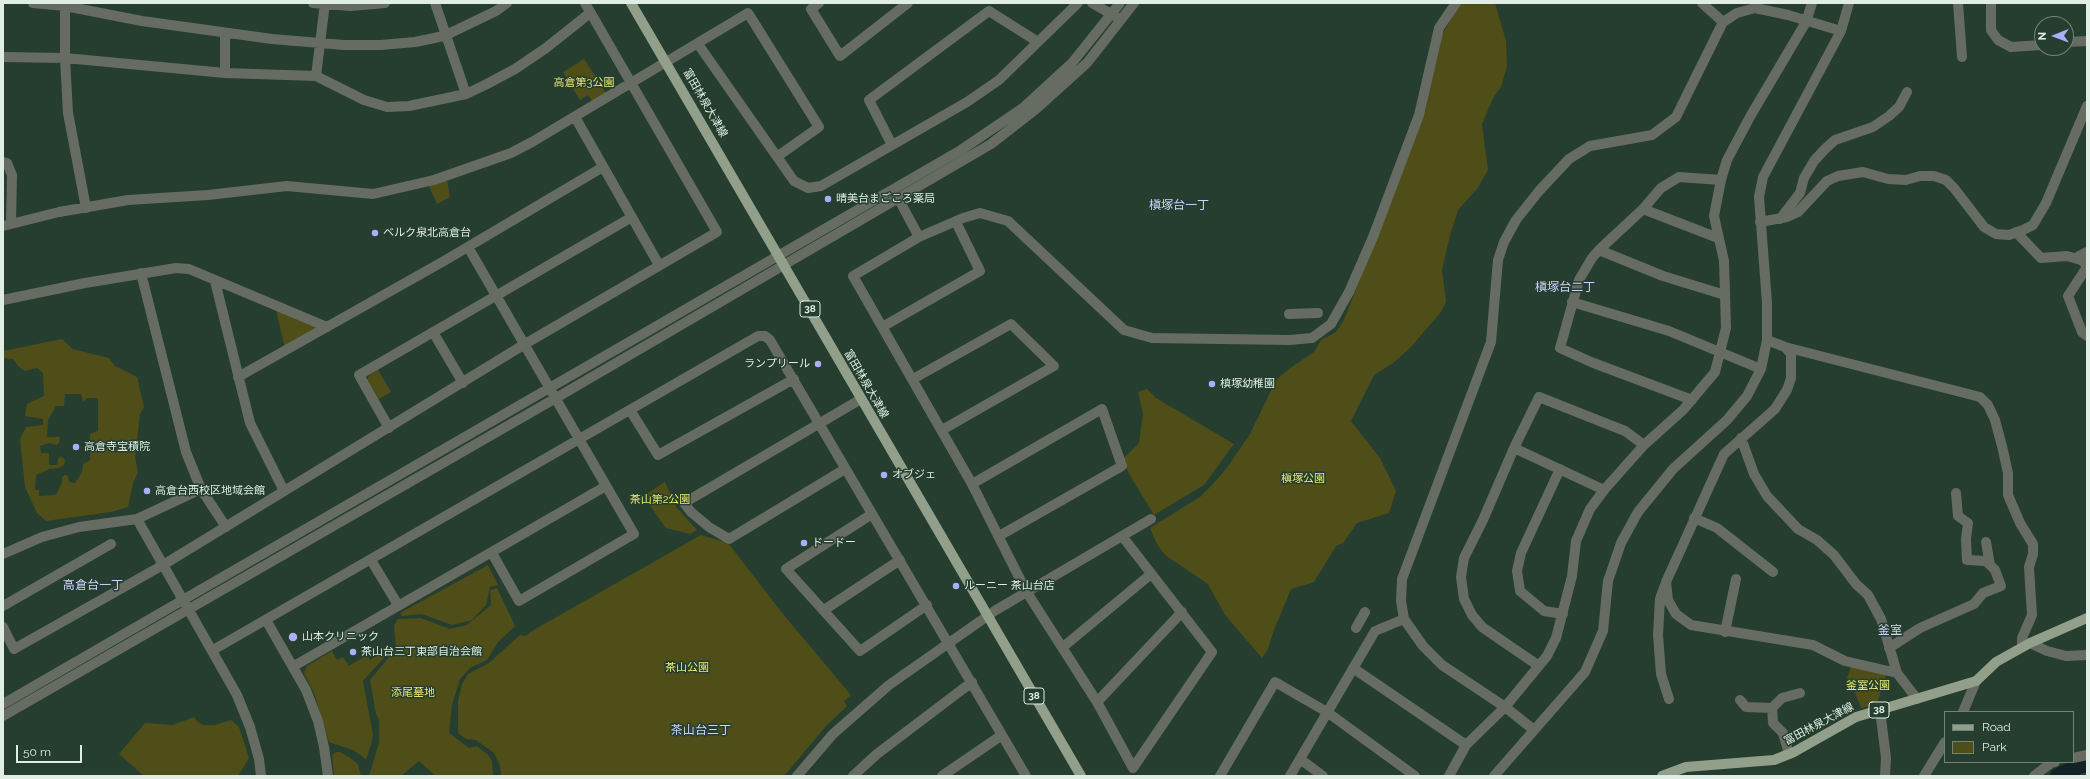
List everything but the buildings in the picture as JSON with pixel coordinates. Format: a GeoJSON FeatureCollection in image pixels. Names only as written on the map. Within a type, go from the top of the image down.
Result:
{"type":"FeatureCollection","features":[{"type":"Feature","properties":{"kind":"main road","name":"富田林泉大津線"},"geometry":{"type":"LineString","coordinates":[[631,3],[667,62],[861,399],[1081,776]]}},
{"type":"Feature","properties":{"kind":"main road","name":"富田林泉大津線"},"geometry":{"type":"LineString","coordinates":[[1662,776],[1686,767],[1774,760],[1789,754],[1844,722],[1976,681],[1996,662],[2026,645],[2087,618]]}},
{"type":"Feature","properties":{"kind":"street"},"geometry":{"type":"LineString","coordinates":[[33,3],[65,4],[142,21],[225,33],[321,43],[381,45],[415,42],[444,36],[496,11],[507,3]]}},
{"type":"Feature","properties":{"kind":"street"},"geometry":{"type":"LineString","coordinates":[[313,3],[351,6],[385,3]]}},
{"type":"Feature","properties":{"kind":"street"},"geometry":{"type":"LineString","coordinates":[[435,3],[444,36],[466,94]]}},
{"type":"Feature","properties":{"kind":"street"},"geometry":{"type":"LineString","coordinates":[[3,627],[14,649],[163,565],[526,344],[717,232],[584,3]]}},
{"type":"Feature","properties":{"kind":"street"},"geometry":{"type":"LineString","coordinates":[[819,3],[811,9],[840,56],[908,3]]}},
{"type":"Feature","properties":{"kind":"street"},"geometry":{"type":"LineString","coordinates":[[698,44],[778,156],[794,181],[808,188],[821,186],[967,102],[998,80],[1078,3]]}},
{"type":"Feature","properties":{"kind":"street"},"geometry":{"type":"LineString","coordinates":[[1092,3],[1121,21]]}},
{"type":"Feature","properties":{"kind":"street"},"geometry":{"type":"LineString","coordinates":[[3,716],[190,610],[556,398],[993,130],[1023,108],[1072,63],[1112,15],[1120,3]]}},
{"type":"Feature","properties":{"kind":"street"},"geometry":{"type":"LineString","coordinates":[[3,704],[551,388],[781,260],[898,198],[991,144],[1036,109],[1087,63],[1134,3]]}},
{"type":"Feature","properties":{"kind":"street"},"geometry":{"type":"LineString","coordinates":[[1122,536],[1212,652],[1133,768],[1097,702],[1026,591],[972,484],[853,276],[919,237],[980,213],[1008,221],[1124,330],[1152,338],[1290,340],[1312,338],[1331,324],[1349,292],[1370,244],[1419,115],[1439,28],[1456,3]]}},
{"type":"Feature","properties":{"kind":"street"},"geometry":{"type":"LineString","coordinates":[[1702,3],[1723,22]]}},
{"type":"Feature","properties":{"kind":"street"},"geometry":{"type":"LineString","coordinates":[[1449,776],[1466,745],[1505,707],[1548,656],[1556,638],[1563,614],[1572,576],[1576,541],[1590,509],[1604,490],[1644,445],[1683,410],[1715,372],[1726,328],[1724,261],[1714,216],[1721,180],[1727,160],[1751,115],[1806,22],[1812,3]]}},
{"type":"Feature","properties":{"kind":"street"},"geometry":{"type":"LineString","coordinates":[[1494,776],[1585,672],[1602,631],[1608,581],[1621,544],[1638,512],[1673,469],[1727,420],[1747,396],[1761,369],[1767,340],[1759,197],[1763,177],[1841,31],[1849,3]]}},
{"type":"Feature","properties":{"kind":"street"},"geometry":{"type":"LineString","coordinates":[[1958,3],[1962,57]]}},
{"type":"Feature","properties":{"kind":"street"},"geometry":{"type":"LineString","coordinates":[[1991,3],[1991,30],[1998,40],[2011,47],[2034,46]]}},
{"type":"Feature","properties":{"kind":"street"},"geometry":{"type":"LineString","coordinates":[[65,4],[65,58],[68,113],[86,208]]}},
{"type":"Feature","properties":{"kind":"street"},"geometry":{"type":"LineString","coordinates":[[316,76],[325,4]]}},
{"type":"Feature","properties":{"kind":"street"},"geometry":{"type":"LineString","coordinates":[[1534,730],[1505,707],[1442,665],[1423,646],[1404,619],[1401,601],[1402,579],[1491,342],[1498,260],[1504,242],[1516,220],[1539,191],[1569,159],[1590,146],[1652,135],[1676,117],[1723,22],[1737,13],[1755,8],[1788,15],[1806,22],[1841,31]]}},
{"type":"Feature","properties":{"kind":"street"},"geometry":{"type":"LineString","coordinates":[[892,145],[869,100],[989,11],[1038,42]]}},
{"type":"Feature","properties":{"kind":"street"},"geometry":{"type":"LineString","coordinates":[[3,57],[65,58],[225,72],[316,76],[364,100],[387,107],[408,106],[466,94],[515,69],[546,48],[590,13]]}},
{"type":"Feature","properties":{"kind":"street"},"geometry":{"type":"LineString","coordinates":[[3,162],[7,163],[12,175],[7,225],[59,212],[128,200],[208,195],[287,186],[373,194],[462,171],[511,153],[575,117],[748,13],[819,127],[778,156]]}},
{"type":"Feature","properties":{"kind":"street"},"geometry":{"type":"LineString","coordinates":[[225,33],[225,72]]}},
{"type":"Feature","properties":{"kind":"street"},"geometry":{"type":"LineString","coordinates":[[2074,42],[2087,41]]}},
{"type":"Feature","properties":{"kind":"street"},"geometry":{"type":"LineString","coordinates":[[1780,219],[1800,193],[1804,178],[1814,161],[1825,149],[1835,140],[1873,127],[1889,116],[1899,107],[1907,92]]}},
{"type":"Feature","properties":{"kind":"street"},"geometry":{"type":"LineString","coordinates":[[1760,222],[1780,219],[1798,212],[1827,181],[1838,176],[1863,172],[1888,179],[1906,180],[1920,176],[1934,176],[1946,180],[1984,227],[1996,234],[2009,235],[2033,225],[2039,216],[2087,106]]}},
{"type":"Feature","properties":{"kind":"street"},"geometry":{"type":"LineString","coordinates":[[575,117],[659,265]]}},
{"type":"Feature","properties":{"kind":"street"},"geometry":{"type":"LineString","coordinates":[[238,377],[468,247],[603,167]]}},
{"type":"Feature","properties":{"kind":"street"},"geometry":{"type":"LineString","coordinates":[[1692,400],[1591,362],[1560,348],[1579,280],[1592,258],[1599,250],[1643,209],[1661,188],[1679,177],[1721,180]]}},
{"type":"Feature","properties":{"kind":"street"},"geometry":{"type":"LineString","coordinates":[[898,198],[919,237]]}},
{"type":"Feature","properties":{"kind":"street"},"geometry":{"type":"LineString","coordinates":[[1643,209],[1718,238]]}},
{"type":"Feature","properties":{"kind":"street"},"geometry":{"type":"LineString","coordinates":[[389,428],[359,375],[632,217]]}},
{"type":"Feature","properties":{"kind":"street"},"geometry":{"type":"LineString","coordinates":[[882,327],[980,271],[956,222]]}},
{"type":"Feature","properties":{"kind":"street"},"geometry":{"type":"LineString","coordinates":[[2016,232],[2042,258],[2067,256],[2081,260],[2087,266],[2068,296],[2082,332],[2087,336]]}},
{"type":"Feature","properties":{"kind":"street"},"geometry":{"type":"LineString","coordinates":[[468,247],[526,344],[634,534],[519,600],[492,553]]}},
{"type":"Feature","properties":{"kind":"street"},"geometry":{"type":"LineString","coordinates":[[1599,250],[1663,276],[1726,295]]}},
{"type":"Feature","properties":{"kind":"street"},"geometry":{"type":"LineString","coordinates":[[2076,258],[2087,252]]}},
{"type":"Feature","properties":{"kind":"street"},"geometry":{"type":"LineString","coordinates":[[3,300],[141,273],[176,268],[189,270],[327,327]]}},
{"type":"Feature","properties":{"kind":"street"},"geometry":{"type":"LineString","coordinates":[[141,273],[186,452],[201,489],[226,527]]}},
{"type":"Feature","properties":{"kind":"street"},"geometry":{"type":"LineString","coordinates":[[215,281],[250,423],[284,491]]}},
{"type":"Feature","properties":{"kind":"street"},"geometry":{"type":"LineString","coordinates":[[1572,302],[1669,331],[1761,369]]}},
{"type":"Feature","properties":{"kind":"street"},"geometry":{"type":"LineString","coordinates":[[1289,314],[1318,313]]}},
{"type":"Feature","properties":{"kind":"street"},"geometry":{"type":"LineString","coordinates":[[913,379],[1011,324],[1054,366],[942,430]]}},
{"type":"Feature","properties":{"kind":"street"},"geometry":{"type":"LineString","coordinates":[[433,332],[463,383]]}},
{"type":"Feature","properties":{"kind":"street"},"geometry":{"type":"LineString","coordinates":[[213,650],[758,336],[765,336],[770,340],[794,379],[845,469],[949,642],[1026,776]]}},
{"type":"Feature","properties":{"kind":"street"},"geometry":{"type":"LineString","coordinates":[[1767,340],[1785,347],[1980,397],[1988,405],[1995,420],[2008,473],[2008,495],[2020,522],[2033,544],[2033,554],[2029,567],[2032,615],[2022,638],[2026,645],[2066,656],[2087,655]]}},
{"type":"Feature","properties":{"kind":"street"},"geometry":{"type":"LineString","coordinates":[[1669,699],[1661,674],[1658,635],[1660,599],[1694,518],[1724,454],[1775,409],[1787,390],[1791,378],[1791,354],[1785,347]]}},
{"type":"Feature","properties":{"kind":"street"},"geometry":{"type":"LineString","coordinates":[[630,410],[658,455],[794,379]]}},
{"type":"Feature","properties":{"kind":"street"},"geometry":{"type":"LineString","coordinates":[[1539,666],[1482,627],[1472,615],[1464,599],[1461,577],[1464,558],[1483,520],[1514,448],[1539,397],[1625,431],[1644,445]]}},
{"type":"Feature","properties":{"kind":"street"},"geometry":{"type":"LineString","coordinates":[[845,469],[729,539],[709,527],[691,512],[684,503],[861,399]]}},
{"type":"Feature","properties":{"kind":"street"},"geometry":{"type":"LineString","coordinates":[[972,484],[1102,409],[1122,466],[999,536]]}},
{"type":"Feature","properties":{"kind":"street"},"geometry":{"type":"LineString","coordinates":[[1741,438],[1754,474],[1767,496],[1798,529],[1818,540],[1834,555],[1856,584],[1868,595],[1881,619],[1897,673],[1916,699]]}},
{"type":"Feature","properties":{"kind":"street"},"geometry":{"type":"LineString","coordinates":[[1514,448],[1604,490]]}},
{"type":"Feature","properties":{"kind":"street"},"geometry":{"type":"LineString","coordinates":[[1560,469],[1521,553],[1517,571],[1520,591],[1544,610],[1563,614]]}},
{"type":"Feature","properties":{"kind":"street"},"geometry":{"type":"LineString","coordinates":[[294,666],[606,486]]}},
{"type":"Feature","properties":{"kind":"street"},"geometry":{"type":"LineString","coordinates":[[3,554],[42,537],[79,526],[137,519],[201,489]]}},
{"type":"Feature","properties":{"kind":"street"},"geometry":{"type":"LineString","coordinates":[[1889,648],[1920,628],[1974,604],[1983,593],[2001,586],[1995,570],[1986,561],[1967,560],[1966,539],[1968,523],[1958,516],[1956,493]]}},
{"type":"Feature","properties":{"kind":"street"},"geometry":{"type":"LineString","coordinates":[[872,514],[786,568],[860,651],[927,605]]}},
{"type":"Feature","properties":{"kind":"street"},"geometry":{"type":"LineString","coordinates":[[1694,518],[1717,528],[1773,572]]}},
{"type":"Feature","properties":{"kind":"street"},"geometry":{"type":"LineString","coordinates":[[137,519],[213,650],[237,695],[250,727],[259,759],[261,776]]}},
{"type":"Feature","properties":{"kind":"street"},"geometry":{"type":"LineString","coordinates":[[797,776],[833,734],[859,709],[889,684],[987,616],[1026,591],[1151,519]]}},
{"type":"Feature","properties":{"kind":"street"},"geometry":{"type":"LineString","coordinates":[[1986,542],[1990,565]]}},
{"type":"Feature","properties":{"kind":"street"},"geometry":{"type":"LineString","coordinates":[[3,606],[112,544]]}},
{"type":"Feature","properties":{"kind":"street"},"geometry":{"type":"LineString","coordinates":[[371,560],[398,605]]}},
{"type":"Feature","properties":{"kind":"street"},"geometry":{"type":"LineString","coordinates":[[824,610],[900,560]]}},
{"type":"Feature","properties":{"kind":"street"},"geometry":{"type":"LineString","coordinates":[[1063,647],[1151,574]]}},
{"type":"Feature","properties":{"kind":"street"},"geometry":{"type":"LineString","coordinates":[[1725,632],[1736,579]]}},
{"type":"Feature","properties":{"kind":"street"},"geometry":{"type":"LineString","coordinates":[[1666,582],[1668,600],[1676,614],[1691,625],[1813,646],[1845,661],[1897,673]]}},
{"type":"Feature","properties":{"kind":"street"},"geometry":{"type":"LineString","coordinates":[[1097,702],[1182,612]]}},
{"type":"Feature","properties":{"kind":"street"},"geometry":{"type":"LineString","coordinates":[[1356,628],[1365,612]]}},
{"type":"Feature","properties":{"kind":"street"},"geometry":{"type":"LineString","coordinates":[[1290,776],[1375,631],[1404,619]]}},
{"type":"Feature","properties":{"kind":"street"},"geometry":{"type":"LineString","coordinates":[[266,620],[294,666],[318,721],[324,747],[328,776]]}},
{"type":"Feature","properties":{"kind":"street"},"geometry":{"type":"LineString","coordinates":[[1353,668],[1466,745]]}},
{"type":"Feature","properties":{"kind":"street"},"geometry":{"type":"LineString","coordinates":[[1963,711],[1976,681]]}},
{"type":"Feature","properties":{"kind":"street"},"geometry":{"type":"LineString","coordinates":[[853,776],[877,754],[972,682]]}},
{"type":"Feature","properties":{"kind":"street"},"geometry":{"type":"LineString","coordinates":[[1220,776],[1275,682],[1327,712],[1415,776]]}},
{"type":"Feature","properties":{"kind":"street"},"geometry":{"type":"LineString","coordinates":[[1740,700],[1746,707],[1772,708],[1782,698],[1800,693]]}},
{"type":"Feature","properties":{"kind":"street"},"geometry":{"type":"LineString","coordinates":[[1772,708],[1773,723],[1783,733],[1789,754]]}},
{"type":"Feature","properties":{"kind":"street"},"geometry":{"type":"LineString","coordinates":[[1880,710],[1886,758],[1885,776]]}},
{"type":"Feature","properties":{"kind":"street"},"geometry":{"type":"LineString","coordinates":[[942,776],[1002,735]]}},
{"type":"Feature","properties":{"kind":"street"},"geometry":{"type":"LineString","coordinates":[[1924,776],[1944,744]]}},
{"type":"Feature","properties":{"kind":"street"},"geometry":{"type":"LineString","coordinates":[[2074,758],[2087,755]]}},
{"type":"Feature","properties":{"kind":"street"},"geometry":{"type":"LineString","coordinates":[[1300,759],[1323,776]]}},
{"type":"Feature","properties":{"kind":"street"},"geometry":{"type":"LineString","coordinates":[[2034,776],[2051,763]]}},
{"type":"Feature","properties":{"kind":"green space","name":"槇塚公園"},"geometry":{"type":"Polygon","coordinates":[[[1460,3],[1495,3],[1506,41],[1507,66],[1501,87],[1493,98],[1482,124],[1488,170],[1477,189],[1458,210],[1450,235],[1442,270],[1446,302],[1441,312],[1410,348],[1393,363],[1374,375],[1351,421],[1380,458],[1396,491],[1389,513],[1357,523],[1343,543],[1336,546],[1314,582],[1291,589],[1268,649],[1262,658],[1225,615],[1208,584],[1165,555],[1157,544],[1150,528],[1200,497],[1213,484],[1226,469],[1250,434],[1276,380],[1314,352],[1321,340],[1336,332],[1344,320],[1426,108],[1429,85],[1441,37],[1460,3]]]}},
{"type":"Feature","properties":{"kind":"green space","name":"高倉第3公園"},"geometry":{"type":"Polygon","coordinates":[[[584,59],[606,93],[593,102],[588,95],[580,100],[563,72],[584,59]]]}},
{"type":"Feature","properties":{"kind":"green space"},"geometry":{"type":"Polygon","coordinates":[[[447,179],[450,197],[437,204],[429,186],[447,179]]]}},
{"type":"Feature","properties":{"kind":"green space"},"geometry":{"type":"Polygon","coordinates":[[[276,310],[314,326],[315,328],[285,348],[276,310]]]}},
{"type":"Feature","properties":{"kind":"green space"},"geometry":{"type":"Polygon","coordinates":[[[62,339],[73,349],[109,358],[115,366],[137,377],[144,407],[140,414],[135,457],[138,472],[133,483],[128,507],[111,512],[46,521],[37,513],[25,487],[20,439],[26,427],[43,425],[43,419],[25,416],[27,404],[44,396],[43,373],[37,368],[25,371],[19,367],[13,359],[3,358],[3,351],[62,339]],[[65,394],[64,406],[56,406],[48,420],[47,437],[60,437],[59,443],[56,445],[49,443],[40,446],[41,453],[49,453],[49,465],[57,465],[58,459],[61,456],[65,460],[64,465],[59,468],[49,469],[36,475],[35,490],[39,490],[39,496],[56,495],[62,482],[62,477],[65,475],[68,476],[69,482],[75,483],[82,472],[83,464],[90,460],[90,434],[98,431],[98,398],[87,398],[83,402],[81,394],[65,394]]]}},
{"type":"Feature","properties":{"kind":"green space"},"geometry":{"type":"Polygon","coordinates":[[[378,370],[391,392],[379,399],[367,380],[369,376],[378,370]]]}},
{"type":"Feature","properties":{"kind":"green space"},"geometry":{"type":"Polygon","coordinates":[[[1147,389],[1156,398],[1234,444],[1204,485],[1154,515],[1128,472],[1124,458],[1139,443],[1143,414],[1138,392],[1147,389]]]}},
{"type":"Feature","properties":{"kind":"green space","name":"茶山第2公園"},"geometry":{"type":"Polygon","coordinates":[[[665,482],[676,507],[697,530],[690,534],[666,528],[643,496],[665,482]]]}},
{"type":"Feature","properties":{"kind":"green space","name":"茶山公園"},"geometry":{"type":"Polygon","coordinates":[[[701,535],[728,543],[783,614],[851,695],[844,701],[847,706],[826,726],[784,776],[501,776],[500,766],[494,753],[476,740],[466,739],[458,733],[458,701],[462,684],[468,674],[489,663],[520,635],[526,636],[532,631],[701,535]]]}},
{"type":"Feature","properties":{"kind":"green space"},"geometry":{"type":"Polygon","coordinates":[[[488,565],[498,585],[490,587],[486,605],[472,620],[452,625],[422,614],[402,616],[400,613],[488,565]]]}},
{"type":"Feature","properties":{"kind":"green space","name":"添尾墓地"},"geometry":{"type":"Polygon","coordinates":[[[497,588],[515,626],[498,642],[487,660],[470,668],[460,679],[452,705],[449,733],[469,748],[477,746],[488,755],[492,761],[493,776],[436,776],[419,761],[401,776],[369,776],[379,743],[379,720],[376,714],[370,680],[396,649],[394,625],[398,619],[421,618],[450,629],[467,625],[491,605],[490,590],[497,588]]]}},
{"type":"Feature","properties":{"kind":"green space"},"geometry":{"type":"Polygon","coordinates":[[[388,649],[390,651],[363,681],[373,735],[366,759],[353,750],[329,742],[314,693],[304,673],[307,666],[332,651],[337,660],[343,657],[349,666],[367,655],[370,660],[388,649]]]}},
{"type":"Feature","properties":{"kind":"green space","name":"釜室公園"},"geometry":{"type":"Polygon","coordinates":[[[1851,667],[1886,675],[1877,704],[1861,708],[1850,680],[1847,678],[1851,667]]]}},
{"type":"Feature","properties":{"kind":"green space"},"geometry":{"type":"Polygon","coordinates":[[[194,717],[203,725],[215,725],[231,720],[239,727],[249,758],[238,776],[144,776],[119,754],[145,723],[173,725],[194,717]]]}},
{"type":"Feature","properties":{"kind":"green space"},"geometry":{"type":"Polygon","coordinates":[[[336,752],[340,752],[358,764],[361,776],[334,776],[332,755],[336,752]]]}},
{"type":"Feature","properties":{"kind":"waterway"},"geometry":{"type":"LineString","coordinates":[[2058,776],[2081,765],[2087,765]]}},
{"type":"Feature","properties":{"kind":"place","name":"晴美台まごころ薬局"},"geometry":{"type":"Point","coordinates":[828,199]}},
{"type":"Feature","properties":{"kind":"place","name":"ベルク泉北高倉台"},"geometry":{"type":"Point","coordinates":[375,233]}},
{"type":"Feature","properties":{"kind":"place","name":"ランプリール"},"geometry":{"type":"Point","coordinates":[818,364]}},
{"type":"Feature","properties":{"kind":"place","name":"槙塚幼稚園"},"geometry":{"type":"Point","coordinates":[1212,384]}},
{"type":"Feature","properties":{"kind":"place","name":"高倉寺宝積院"},"geometry":{"type":"Point","coordinates":[76,447]}},
{"type":"Feature","properties":{"kind":"place","name":"オブジェ"},"geometry":{"type":"Point","coordinates":[884,475]}},
{"type":"Feature","properties":{"kind":"place","name":"高倉台西校区地域会館"},"geometry":{"type":"Point","coordinates":[147,491]}},
{"type":"Feature","properties":{"kind":"place","name":"ドードー"},"geometry":{"type":"Point","coordinates":[804,543]}},
{"type":"Feature","properties":{"kind":"place","name":"ルーニー 茶山台店"},"geometry":{"type":"Point","coordinates":[956,586]}},
{"type":"Feature","properties":{"kind":"place","name":"山本クリニック"},"geometry":{"type":"Point","coordinates":[293,637]}},
{"type":"Feature","properties":{"kind":"place","name":"茶山台三丁東部自治会館"},"geometry":{"type":"Point","coordinates":[353,652]}},
{"type":"Feature","properties":{"kind":"district","name":"槇塚台一丁"},"geometry":{"type":"Point","coordinates":[1179,205]}},
{"type":"Feature","properties":{"kind":"district","name":"槇塚台二丁"},"geometry":{"type":"Point","coordinates":[1565,287]}},
{"type":"Feature","properties":{"kind":"district","name":"高倉台一丁"},"geometry":{"type":"Point","coordinates":[93,585]}},
{"type":"Feature","properties":{"kind":"district","name":"釜室"},"geometry":{"type":"Point","coordinates":[1890,630]}},
{"type":"Feature","properties":{"kind":"district","name":"茶山台三丁"},"geometry":{"type":"Point","coordinates":[701,730]}}]}
